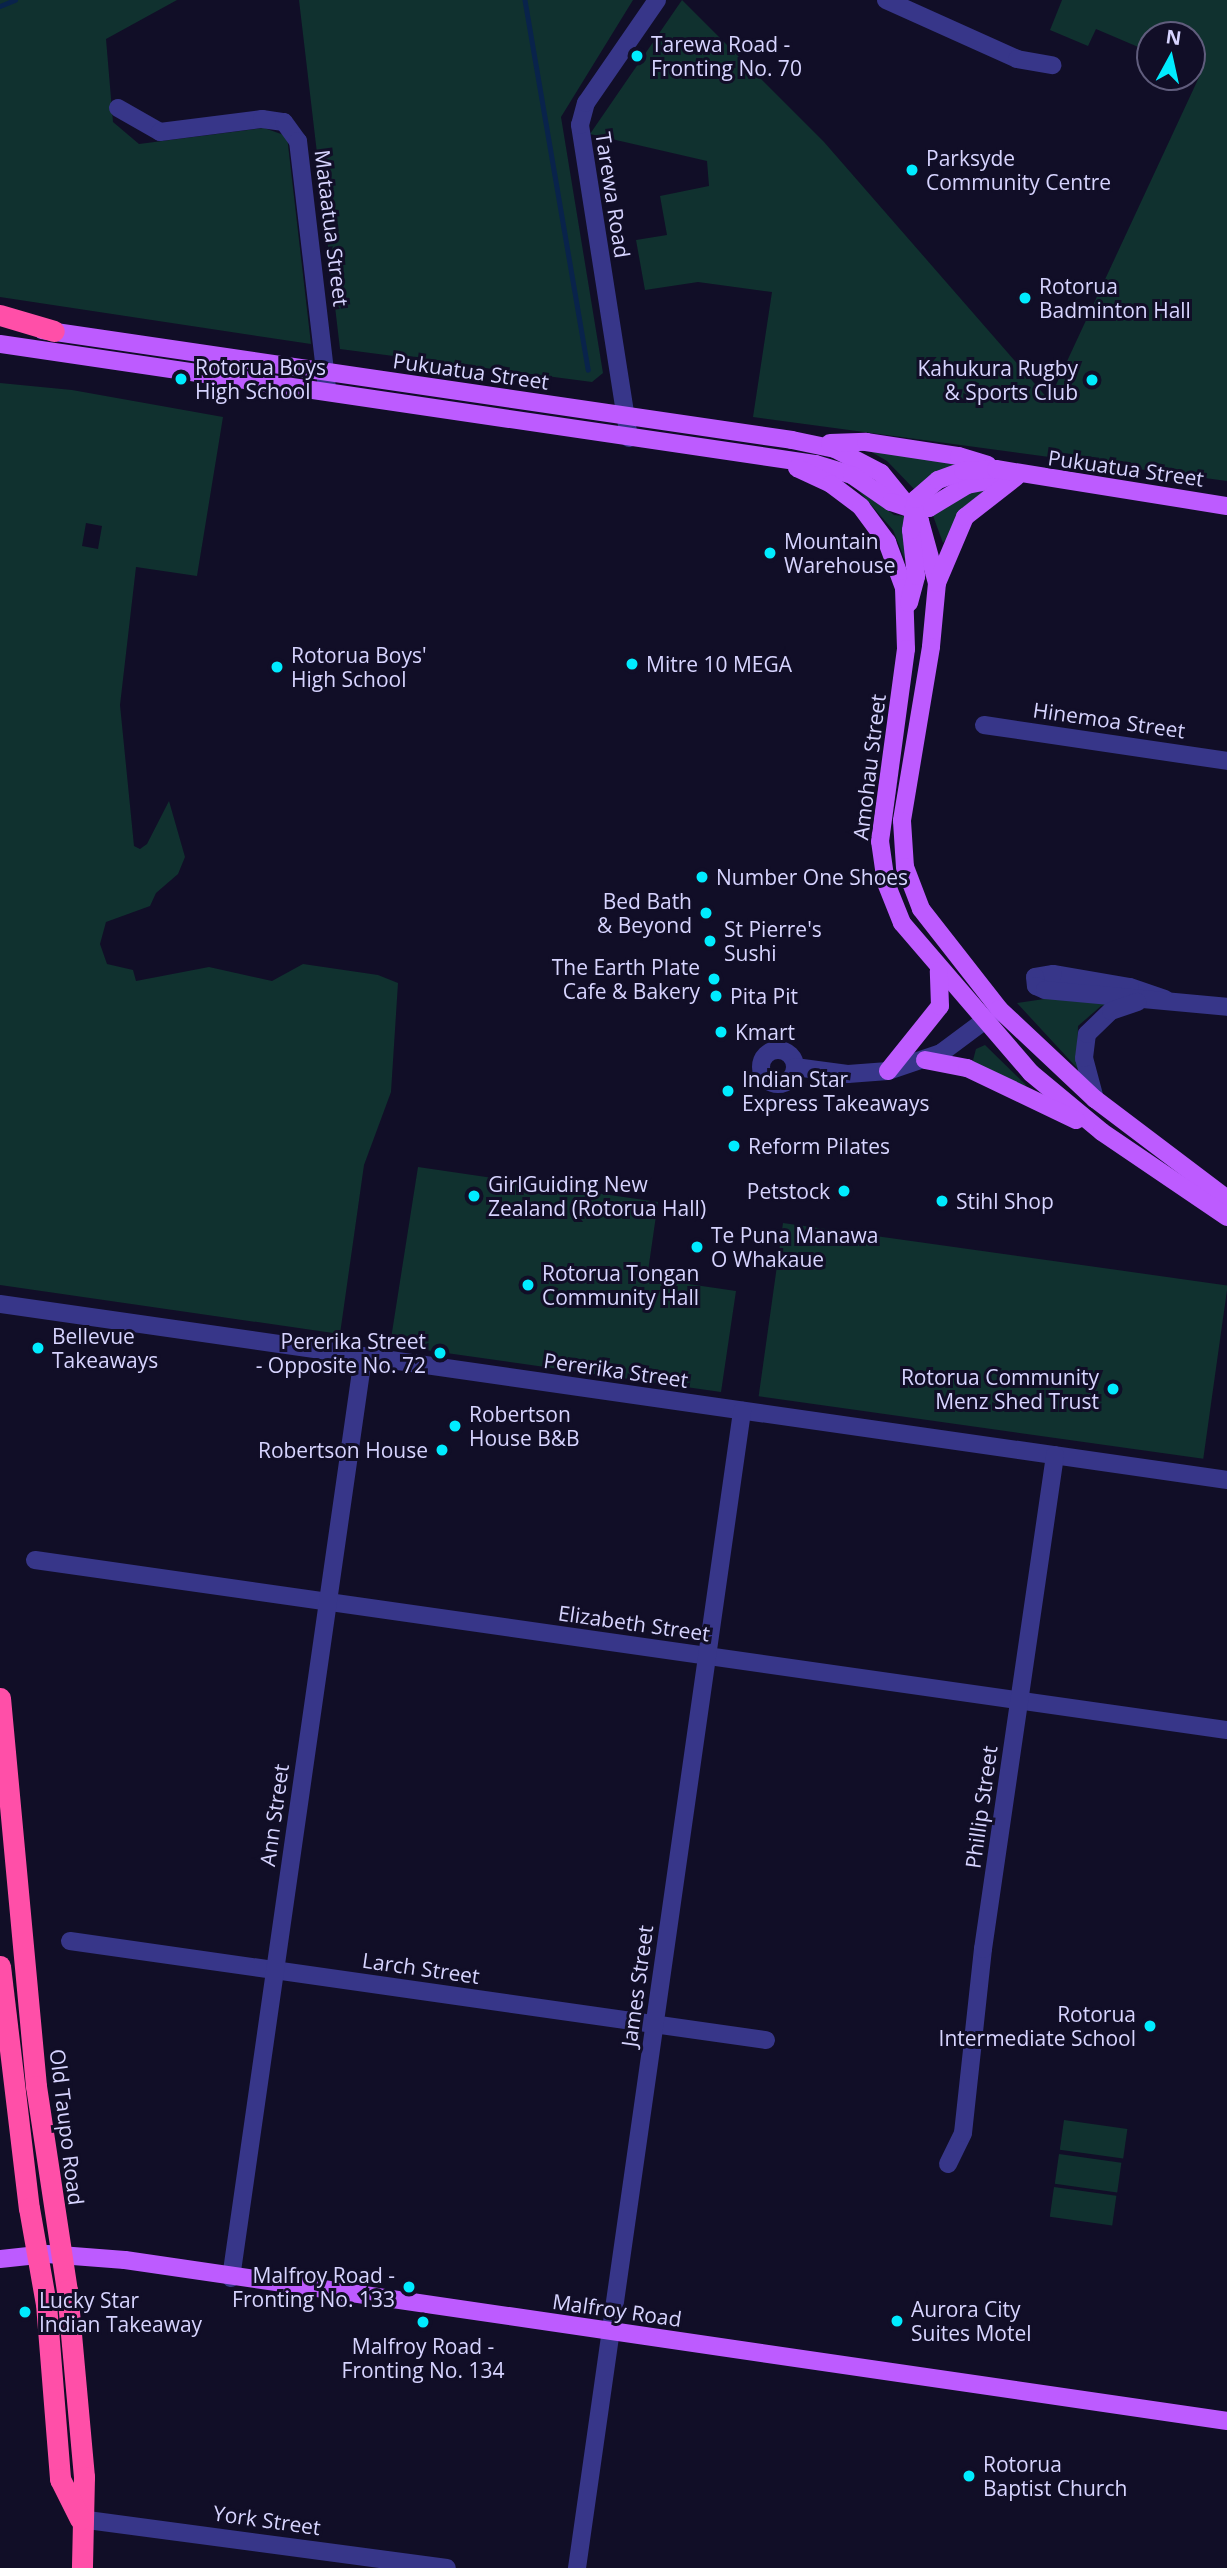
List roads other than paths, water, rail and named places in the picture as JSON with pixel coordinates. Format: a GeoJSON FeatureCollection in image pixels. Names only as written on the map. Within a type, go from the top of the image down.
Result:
{"type":"FeatureCollection","features":[{"type":"Feature","properties":{"kind":"highway"},"geometry":{"type":"LineString","coordinates":[[0,315],[54,331]]}},
{"type":"Feature","properties":{"kind":"highway","name":"Old Taupo Road"},"geometry":{"type":"LineString","coordinates":[[0,1698],[5,1796],[84,2477],[80,2519],[82,2568]]}},
{"type":"Feature","properties":{"kind":"highway","name":"Old Taupo Road"},"geometry":{"type":"LineString","coordinates":[[0,1966],[3,2034],[53,2366],[60,2479],[80,2519]]}},
{"type":"Feature","properties":{"kind":"main road","name":"Pukuatua Street"},"geometry":{"type":"LineString","coordinates":[[0,326],[54,331],[629,438],[760,457]]}},
{"type":"Feature","properties":{"kind":"main road","name":"Pukuatua Street"},"geometry":{"type":"LineString","coordinates":[[0,344],[626,416],[812,443],[865,462],[897,487],[913,509]]}},
{"type":"Feature","properties":{"kind":"main road"},"geometry":{"type":"LineString","coordinates":[[812,443],[866,442],[959,456],[996,469]]}},
{"type":"Feature","properties":{"kind":"main road"},"geometry":{"type":"LineString","coordinates":[[760,457],[836,469],[868,483],[891,502],[913,509],[916,576],[907,609]]}},
{"type":"Feature","properties":{"kind":"main road","name":"Amohau Street"},"geometry":{"type":"LineString","coordinates":[[760,457],[812,474],[861,507],[895,558],[907,609],[906,649],[880,841],[886,883],[902,923],[939,971],[1031,1073],[1102,1132],[1227,1217]]}},
{"type":"Feature","properties":{"kind":"main road","name":"Pukuatua Street"},"geometry":{"type":"LineString","coordinates":[[913,509],[921,493],[938,480],[963,471],[996,469],[1018,475],[1227,506]]}},
{"type":"Feature","properties":{"kind":"main road","name":"Pukuatua Street"},"geometry":{"type":"LineString","coordinates":[[913,509],[929,508],[967,485],[1018,475]]}},
{"type":"Feature","properties":{"kind":"main road"},"geometry":{"type":"LineString","coordinates":[[937,583],[965,517],[1018,475]]}},
{"type":"Feature","properties":{"kind":"main road","name":"Amohau Street"},"geometry":{"type":"LineString","coordinates":[[913,509],[927,537],[937,583],[924,691],[904,796],[902,844],[911,888],[921,909],[999,1009],[1095,1099],[1227,1199]]}},
{"type":"Feature","properties":{"kind":"main road"},"geometry":{"type":"LineString","coordinates":[[888,1071],[940,1006],[939,971]]}},
{"type":"Feature","properties":{"kind":"main road"},"geometry":{"type":"LineString","coordinates":[[925,1060],[967,1068],[1102,1132]]}},
{"type":"Feature","properties":{"kind":"main road","name":"Malfroy Road"},"geometry":{"type":"LineString","coordinates":[[0,2259],[60,2255],[134,2261],[231,2278],[1227,2421]]}},
{"type":"Feature","properties":{"kind":"street","name":"Tarewa Road"},"geometry":{"type":"LineString","coordinates":[[629,438],[580,125],[586,103],[656,0]]}},
{"type":"Feature","properties":{"kind":"street"},"geometry":{"type":"LineString","coordinates":[[886,0],[1017,58],[1052,65]]}},
{"type":"Feature","properties":{"kind":"street","name":"Mataatua Street"},"geometry":{"type":"LineString","coordinates":[[118,108],[160,132],[262,119],[284,122],[298,141],[327,381]]}},
{"type":"Feature","properties":{"kind":"street","name":"Hinemoa Street"},"geometry":{"type":"LineString","coordinates":[[984,725],[1227,761]]}},
{"type":"Feature","properties":{"kind":"street"},"geometry":{"type":"LineString","coordinates":[[1166,999],[1140,1001],[1045,990],[1036,986],[1035,977],[1053,974],[1130,987],[1166,999],[1227,1007]]}},
{"type":"Feature","properties":{"kind":"street"},"geometry":{"type":"LineString","coordinates":[[1095,1099],[1084,1058],[1087,1034],[1111,1011],[1140,1001]]}},
{"type":"Feature","properties":{"kind":"street"},"geometry":{"type":"LineString","coordinates":[[795,1067],[848,1074],[888,1071],[925,1060],[984,1022],[999,1009]]}},
{"type":"Feature","properties":{"kind":"street","name":"Pererika Street"},"geometry":{"type":"LineString","coordinates":[[0,1304],[1227,1480]]}},
{"type":"Feature","properties":{"kind":"street","name":"Ann Street"},"geometry":{"type":"LineString","coordinates":[[231,2278],[363,1358]]}},
{"type":"Feature","properties":{"kind":"street","name":"James Street"},"geometry":{"type":"LineString","coordinates":[[577,2568],[742,1411]]}},
{"type":"Feature","properties":{"kind":"street","name":"Phillip Street"},"geometry":{"type":"LineString","coordinates":[[948,2164],[963,2133],[983,1949],[1055,1455]]}},
{"type":"Feature","properties":{"kind":"street","name":"Elizabeth Street"},"geometry":{"type":"LineString","coordinates":[[34,1560],[1227,1730]]}},
{"type":"Feature","properties":{"kind":"street","name":"Larch Street"},"geometry":{"type":"LineString","coordinates":[[70,1941],[766,2040]]}},
{"type":"Feature","properties":{"kind":"street"},"geometry":{"type":"LineString","coordinates":[[3,2034],[30,2026]]}},
{"type":"Feature","properties":{"kind":"street","name":"York Street"},"geometry":{"type":"LineString","coordinates":[[80,2519],[447,2568]]}},
{"type":"Feature","properties":{"kind":"waterway"},"geometry":{"type":"LineString","coordinates":[[0,6],[15,0]]}},
{"type":"Feature","properties":{"kind":"waterway"},"geometry":{"type":"LineString","coordinates":[[525,0],[588,370]]}},
{"type":"Feature","properties":{"kind":"place","name":"Tarewa Road - Fronting No. 70"},"geometry":{"type":"Point","coordinates":[637,56]}},
{"type":"Feature","properties":{"kind":"place","name":"Parksyde Community Centre"},"geometry":{"type":"Point","coordinates":[912,170]}},
{"type":"Feature","properties":{"kind":"place","name":"Rotorua Badminton Hall"},"geometry":{"type":"Point","coordinates":[1025,298]}},
{"type":"Feature","properties":{"kind":"place","name":"Rotorua Boys High School"},"geometry":{"type":"Point","coordinates":[181,379]}},
{"type":"Feature","properties":{"kind":"place","name":"Kahukura Rugby & Sports Club"},"geometry":{"type":"Point","coordinates":[1092,380]}},
{"type":"Feature","properties":{"kind":"place","name":"Mountain Warehouse"},"geometry":{"type":"Point","coordinates":[770,553]}},
{"type":"Feature","properties":{"kind":"place","name":"Mitre 10 MEGA"},"geometry":{"type":"Point","coordinates":[632,664]}},
{"type":"Feature","properties":{"kind":"place","name":"Rotorua Boys' High School"},"geometry":{"type":"Point","coordinates":[277,667]}},
{"type":"Feature","properties":{"kind":"place","name":"Number One Shoes"},"geometry":{"type":"Point","coordinates":[702,877]}},
{"type":"Feature","properties":{"kind":"place","name":"Bed Bath & Beyond"},"geometry":{"type":"Point","coordinates":[706,913]}},
{"type":"Feature","properties":{"kind":"place","name":"St Pierre's Sushi"},"geometry":{"type":"Point","coordinates":[710,941]}},
{"type":"Feature","properties":{"kind":"place","name":"The Earth Plate Cafe & Bakery"},"geometry":{"type":"Point","coordinates":[714,979]}},
{"type":"Feature","properties":{"kind":"place","name":"Pita Pit"},"geometry":{"type":"Point","coordinates":[716,996]}},
{"type":"Feature","properties":{"kind":"place","name":"Kmart"},"geometry":{"type":"Point","coordinates":[721,1032]}},
{"type":"Feature","properties":{"kind":"place","name":"Indian Star Express Takeaways"},"geometry":{"type":"Point","coordinates":[728,1091]}},
{"type":"Feature","properties":{"kind":"place","name":"Reform Pilates"},"geometry":{"type":"Point","coordinates":[734,1146]}},
{"type":"Feature","properties":{"kind":"place","name":"Petstock"},"geometry":{"type":"Point","coordinates":[844,1191]}},
{"type":"Feature","properties":{"kind":"place","name":"GirlGuiding New Zealand (Rotorua Hall)"},"geometry":{"type":"Point","coordinates":[474,1196]}},
{"type":"Feature","properties":{"kind":"place","name":"Stihl Shop"},"geometry":{"type":"Point","coordinates":[942,1201]}},
{"type":"Feature","properties":{"kind":"place","name":"Te Puna Manawa O Whakaue"},"geometry":{"type":"Point","coordinates":[697,1247]}},
{"type":"Feature","properties":{"kind":"place","name":"Rotorua Tongan Community Hall"},"geometry":{"type":"Point","coordinates":[528,1285]}},
{"type":"Feature","properties":{"kind":"place","name":"Bellevue Takeaways"},"geometry":{"type":"Point","coordinates":[38,1348]}},
{"type":"Feature","properties":{"kind":"place","name":"Pererika Street - Opposite No. 72"},"geometry":{"type":"Point","coordinates":[440,1353]}},
{"type":"Feature","properties":{"kind":"place","name":"Rotorua Community Menz Shed Trust"},"geometry":{"type":"Point","coordinates":[1113,1389]}},
{"type":"Feature","properties":{"kind":"place","name":"Robertson House B&B"},"geometry":{"type":"Point","coordinates":[455,1426]}},
{"type":"Feature","properties":{"kind":"place","name":"Robertson House"},"geometry":{"type":"Point","coordinates":[442,1450]}},
{"type":"Feature","properties":{"kind":"place","name":"Rotorua Intermediate School"},"geometry":{"type":"Point","coordinates":[1150,2026]}},
{"type":"Feature","properties":{"kind":"place","name":"Malfroy Road - Fronting No. 133"},"geometry":{"type":"Point","coordinates":[409,2287]}},
{"type":"Feature","properties":{"kind":"place","name":"Lucky Star Indian Takeaway"},"geometry":{"type":"Point","coordinates":[25,2312]}},
{"type":"Feature","properties":{"kind":"place","name":"Aurora City Suites Motel"},"geometry":{"type":"Point","coordinates":[897,2321]}},
{"type":"Feature","properties":{"kind":"place","name":"Malfroy Road - Fronting No. 134"},"geometry":{"type":"Point","coordinates":[423,2322]}},
{"type":"Feature","properties":{"kind":"place","name":"Rotorua Baptist Church"},"geometry":{"type":"Point","coordinates":[969,2476]}}]}
